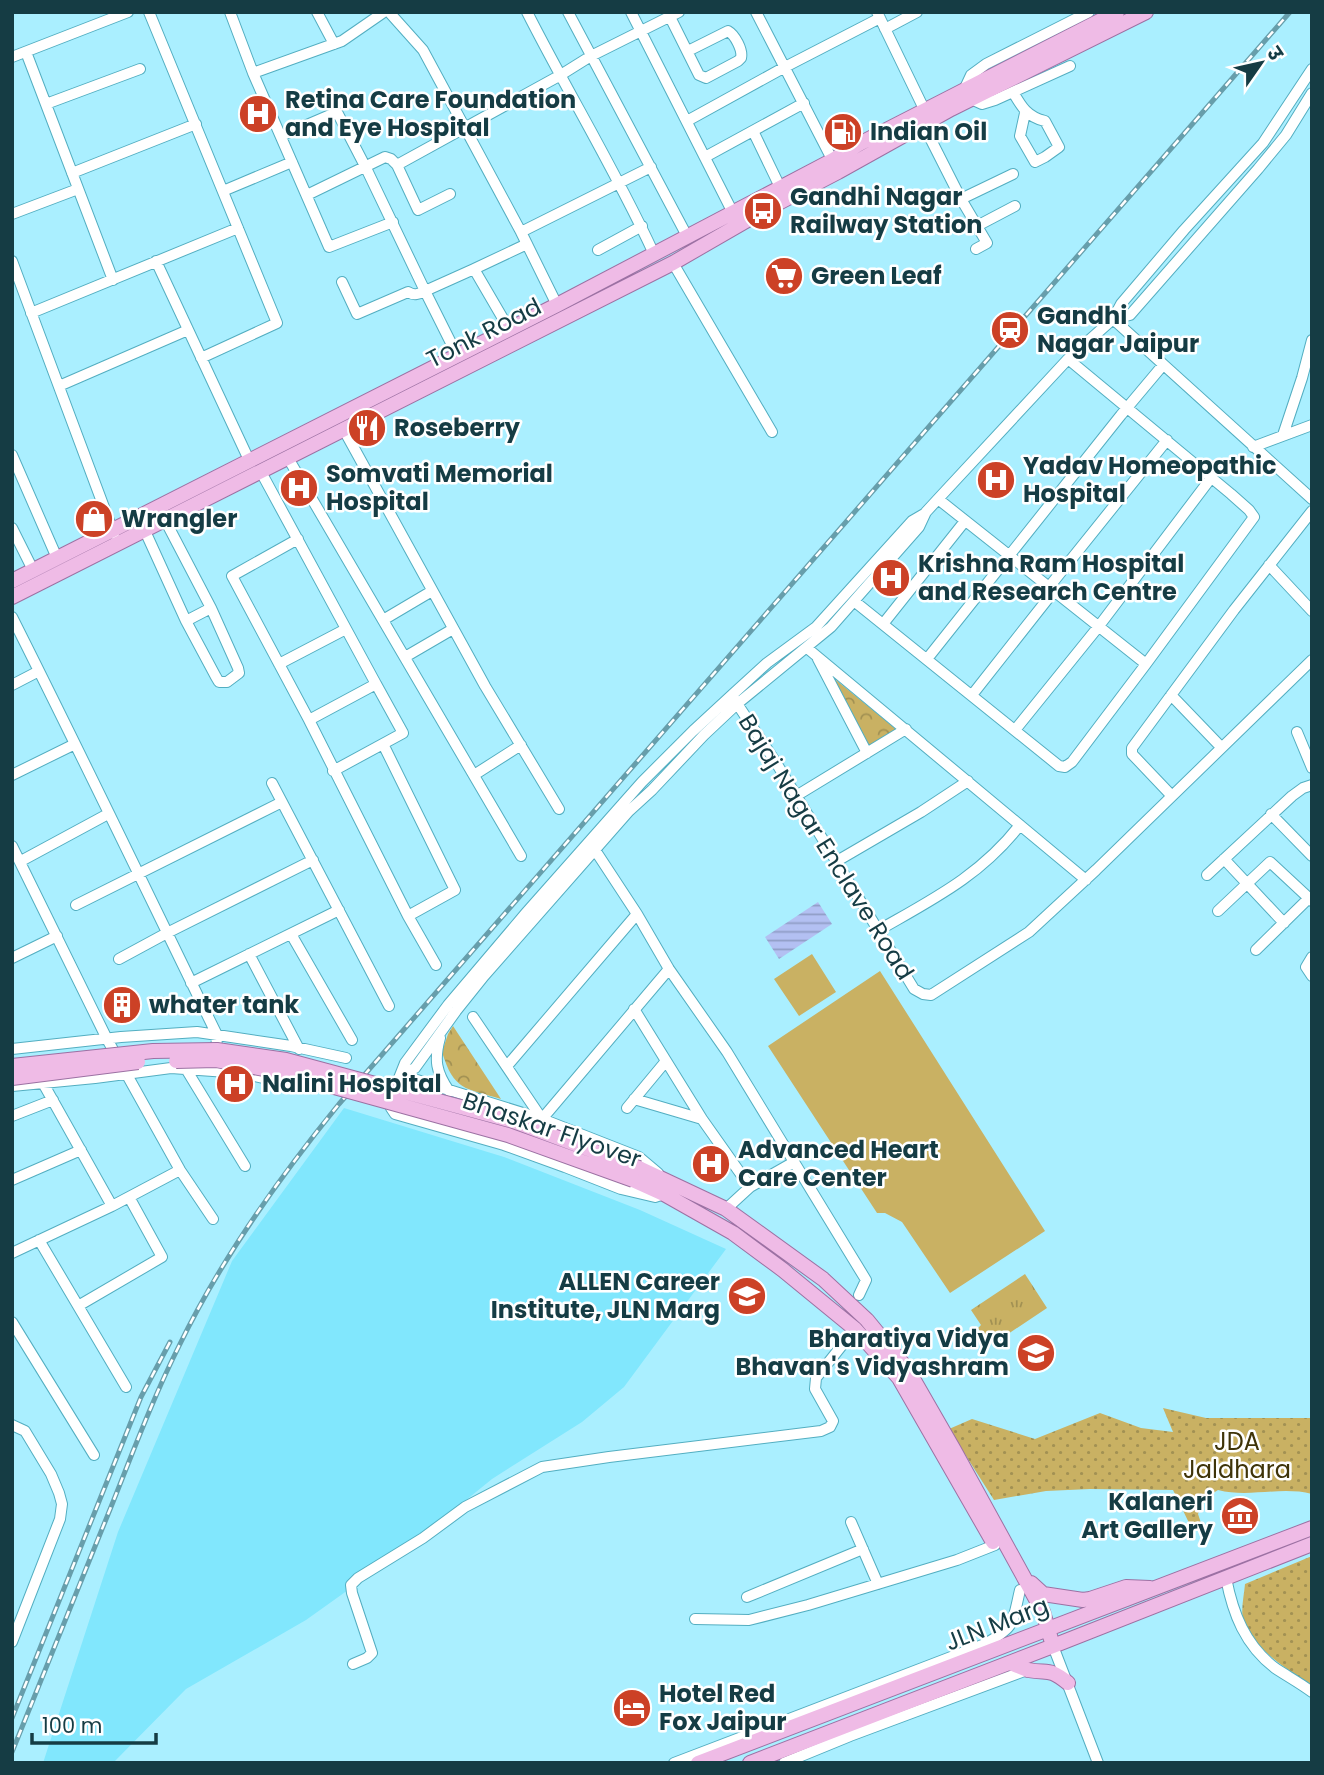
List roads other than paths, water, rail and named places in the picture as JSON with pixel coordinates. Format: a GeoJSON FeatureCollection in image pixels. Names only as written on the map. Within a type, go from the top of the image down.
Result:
{"type":"FeatureCollection","features":[{"type":"Feature","properties":{"kind":"main road"},"geometry":{"type":"LineString","coordinates":[[984,86],[1117,12]]}},
{"type":"Feature","properties":{"kind":"main road"},"geometry":{"type":"LineString","coordinates":[[984,86],[1146,12]]}},
{"type":"Feature","properties":{"kind":"main road","name":"Tonk Road"},"geometry":{"type":"LineString","coordinates":[[12,597],[673,263],[836,166],[984,86]]}},
{"type":"Feature","properties":{"kind":"main road","name":"Tonk Road"},"geometry":{"type":"LineString","coordinates":[[12,581],[557,305],[732,211],[780,187],[836,166]]}},
{"type":"Feature","properties":{"kind":"main road","name":"Bhaskar Flyover"},"geometry":{"type":"LineString","coordinates":[[12,1066],[166,1051],[217,1050],[286,1060],[513,1121],[636,1174],[664,1194],[733,1233],[855,1329],[903,1374]]}},
{"type":"Feature","properties":{"kind":"main road","name":"Bhaskar Flyover"},"geometry":{"type":"LineString","coordinates":[[12,1078],[151,1061],[216,1060],[280,1072],[508,1135],[636,1174],[664,1178],[726,1209],[823,1279],[867,1320],[903,1374]]}},
{"type":"Feature","properties":{"kind":"main road"},"geometry":{"type":"LineString","coordinates":[[903,1374],[1044,1630],[1050,1647]]}},
{"type":"Feature","properties":{"kind":"main road"},"geometry":{"type":"LineString","coordinates":[[903,1374],[954,1450],[1043,1612],[1044,1630]]}},
{"type":"Feature","properties":{"kind":"main road","name":"JLN Marg"},"geometry":{"type":"LineString","coordinates":[[698,1763],[713,1753],[1312,1528]]}},
{"type":"Feature","properties":{"kind":"main road","name":"JLN Marg"},"geometry":{"type":"LineString","coordinates":[[750,1763],[915,1705],[1010,1662],[1312,1544]]}},
{"type":"Feature","properties":{"kind":"main road"},"geometry":{"type":"LineString","coordinates":[[1022,1575],[1043,1594],[1083,1600],[1126,1587],[1157,1588]]}},
{"type":"Feature","properties":{"kind":"main road"},"geometry":{"type":"LineString","coordinates":[[1010,1662],[1027,1670],[1056,1673],[1068,1683]]}},
{"type":"Feature","properties":{"kind":"main road"},"geometry":{"type":"LineString","coordinates":[[824,1713],[860,1691]]}},
{"type":"Feature","properties":{"kind":"street"},"geometry":{"type":"LineString","coordinates":[[12,58],[128,12]]}},
{"type":"Feature","properties":{"kind":"street"},"geometry":{"type":"LineString","coordinates":[[149,12],[277,323],[201,358]]}},
{"type":"Feature","properties":{"kind":"street"},"geometry":{"type":"LineString","coordinates":[[230,12],[253,73],[329,247],[393,222]]}},
{"type":"Feature","properties":{"kind":"street"},"geometry":{"type":"LineString","coordinates":[[317,12],[334,44]]}},
{"type":"Feature","properties":{"kind":"street"},"geometry":{"type":"LineString","coordinates":[[527,12],[559,76],[620,183],[654,254]]}},
{"type":"Feature","properties":{"kind":"street"},"geometry":{"type":"LineString","coordinates":[[568,12],[687,236]]}},
{"type":"Feature","properties":{"kind":"street"},"geometry":{"type":"LineString","coordinates":[[631,12],[732,211]]}},
{"type":"Feature","properties":{"kind":"street"},"geometry":{"type":"LineString","coordinates":[[755,12],[836,166]]}},
{"type":"Feature","properties":{"kind":"street"},"geometry":{"type":"LineString","coordinates":[[885,29],[917,12]]}},
{"type":"Feature","properties":{"kind":"street"},"geometry":{"type":"LineString","coordinates":[[1070,66],[982,104],[968,94],[971,75],[986,64],[1090,12]]}},
{"type":"Feature","properties":{"kind":"street"},"geometry":{"type":"LineString","coordinates":[[253,73],[342,41],[383,13],[423,50],[466,127],[557,305]]}},
{"type":"Feature","properties":{"kind":"street"},"geometry":{"type":"LineString","coordinates":[[397,165],[591,56],[675,15],[688,51],[703,78],[738,61],[742,53],[733,34],[728,31],[688,51]]}},
{"type":"Feature","properties":{"kind":"street"},"geometry":{"type":"LineString","coordinates":[[687,121],[879,15],[961,200],[987,243],[976,249]]}},
{"type":"Feature","properties":{"kind":"street"},"geometry":{"type":"LineString","coordinates":[[26,52],[113,280]]}},
{"type":"Feature","properties":{"kind":"street"},"geometry":{"type":"LineString","coordinates":[[46,104],[140,69]]}},
{"type":"Feature","properties":{"kind":"street"},"geometry":{"type":"LineString","coordinates":[[401,1075],[415,1068],[485,976],[629,811],[705,735],[767,663],[816,627],[912,521],[926,512],[1068,359],[1113,319],[1121,303],[1263,143],[1312,69]]}},
{"type":"Feature","properties":{"kind":"street"},"geometry":{"type":"LineString","coordinates":[[1013,92],[1025,113],[1045,121],[1059,147],[1035,162],[1020,136],[1025,113]]}},
{"type":"Feature","properties":{"kind":"street"},"geometry":{"type":"LineString","coordinates":[[1113,319],[1130,315],[1286,135],[1312,93]]}},
{"type":"Feature","properties":{"kind":"street"},"geometry":{"type":"LineString","coordinates":[[705,157],[804,103]]}},
{"type":"Feature","properties":{"kind":"street"},"geometry":{"type":"LineString","coordinates":[[281,136],[337,112],[457,355]]}},
{"type":"Feature","properties":{"kind":"street"},"geometry":{"type":"LineString","coordinates":[[72,173],[196,124]]}},
{"type":"Feature","properties":{"kind":"street"},"geometry":{"type":"LineString","coordinates":[[753,131],[780,187]]}},
{"type":"Feature","properties":{"kind":"street"},"geometry":{"type":"LineString","coordinates":[[307,195],[385,158],[391,159],[397,165],[418,210],[450,194]]}},
{"type":"Feature","properties":{"kind":"street"},"geometry":{"type":"LineString","coordinates":[[223,191],[292,162]]}},
{"type":"Feature","properties":{"kind":"street"},"geometry":{"type":"LineString","coordinates":[[521,232],[651,167]]}},
{"type":"Feature","properties":{"kind":"street"},"geometry":{"type":"LineString","coordinates":[[961,200],[1013,174]]}},
{"type":"Feature","properties":{"kind":"street"},"geometry":{"type":"LineString","coordinates":[[12,214],[78,189]]}},
{"type":"Feature","properties":{"kind":"street"},"geometry":{"type":"LineString","coordinates":[[977,226],[1015,206]]}},
{"type":"Feature","properties":{"kind":"street"},"geometry":{"type":"LineString","coordinates":[[598,250],[642,226]]}},
{"type":"Feature","properties":{"kind":"street"},"geometry":{"type":"LineString","coordinates":[[31,313],[238,228]]}},
{"type":"Feature","properties":{"kind":"street"},"geometry":{"type":"LineString","coordinates":[[342,282],[357,314],[408,292],[419,295],[527,244]]}},
{"type":"Feature","properties":{"kind":"street"},"geometry":{"type":"LineString","coordinates":[[12,261],[117,545]]}},
{"type":"Feature","properties":{"kind":"street"},"geometry":{"type":"LineString","coordinates":[[156,261],[249,460]]}},
{"type":"Feature","properties":{"kind":"street"},"geometry":{"type":"LineString","coordinates":[[673,263],[772,432]]}},
{"type":"Feature","properties":{"kind":"street"},"geometry":{"type":"LineString","coordinates":[[474,269],[509,329]]}},
{"type":"Feature","properties":{"kind":"street"},"geometry":{"type":"LineString","coordinates":[[1113,319],[1312,499]]}},
{"type":"Feature","properties":{"kind":"street"},"geometry":{"type":"LineString","coordinates":[[58,386],[188,330]]}},
{"type":"Feature","properties":{"kind":"street"},"geometry":{"type":"LineString","coordinates":[[1283,435],[1308,367],[1312,340]]}},
{"type":"Feature","properties":{"kind":"street"},"geometry":{"type":"LineString","coordinates":[[854,601],[1059,766],[1069,765],[1254,517],[1212,478],[1068,359]]}},
{"type":"Feature","properties":{"kind":"street"},"geometry":{"type":"LineString","coordinates":[[927,659],[1163,365]]}},
{"type":"Feature","properties":{"kind":"street"},"geometry":{"type":"LineString","coordinates":[[1253,447],[1312,425]]}},
{"type":"Feature","properties":{"kind":"street"},"geometry":{"type":"LineString","coordinates":[[344,430],[485,686],[559,809]]}},
{"type":"Feature","properties":{"kind":"street"},"geometry":{"type":"LineString","coordinates":[[972,695],[1167,440]]}},
{"type":"Feature","properties":{"kind":"street"},"geometry":{"type":"LineString","coordinates":[[12,455],[57,558]]}},
{"type":"Feature","properties":{"kind":"street"},"geometry":{"type":"LineString","coordinates":[[288,458],[522,856]]}},
{"type":"Feature","properties":{"kind":"street"},"geometry":{"type":"LineString","coordinates":[[261,472],[403,733],[333,771]]}},
{"type":"Feature","properties":{"kind":"street"},"geometry":{"type":"LineString","coordinates":[[1015,730],[1099,626],[1212,478]]}},
{"type":"Feature","properties":{"kind":"street"},"geometry":{"type":"LineString","coordinates":[[938,499],[1146,664]]}},
{"type":"Feature","properties":{"kind":"street"},"geometry":{"type":"LineString","coordinates":[[1171,795],[1131,751],[1312,511]]}},
{"type":"Feature","properties":{"kind":"street"},"geometry":{"type":"LineString","coordinates":[[664,1194],[655,1198],[621,1189],[490,1141],[394,1114],[390,1097],[394,1086],[405,1063],[448,1005],[526,912],[642,782],[693,731],[734,699],[811,651],[919,527],[926,512]]}},
{"type":"Feature","properties":{"kind":"street"},"geometry":{"type":"LineString","coordinates":[[145,531],[216,677],[219,682],[227,682],[239,673],[239,668],[165,520]]}},
{"type":"Feature","properties":{"kind":"street"},"geometry":{"type":"LineString","coordinates":[[883,624],[965,521]]}},
{"type":"Feature","properties":{"kind":"street"},"geometry":{"type":"LineString","coordinates":[[12,528],[33,570]]}},
{"type":"Feature","properties":{"kind":"street"},"geometry":{"type":"LineString","coordinates":[[298,539],[232,576],[436,965]]}},
{"type":"Feature","properties":{"kind":"street"},"geometry":{"type":"LineString","coordinates":[[1269,565],[1312,611]]}},
{"type":"Feature","properties":{"kind":"street"},"geometry":{"type":"LineString","coordinates":[[383,620],[432,591]]}},
{"type":"Feature","properties":{"kind":"street"},"geometry":{"type":"LineString","coordinates":[[187,621],[211,608]]}},
{"type":"Feature","properties":{"kind":"street"},"geometry":{"type":"LineString","coordinates":[[12,617],[217,1035],[215,1071]]}},
{"type":"Feature","properties":{"kind":"street"},"geometry":{"type":"LineString","coordinates":[[279,664],[346,629]]}},
{"type":"Feature","properties":{"kind":"street"},"geometry":{"type":"LineString","coordinates":[[405,657],[453,629]]}},
{"type":"Feature","properties":{"kind":"street"},"geometry":{"type":"LineString","coordinates":[[811,651],[1086,880]]}},
{"type":"Feature","properties":{"kind":"street"},"geometry":{"type":"LineString","coordinates":[[811,651],[867,752]]}},
{"type":"Feature","properties":{"kind":"street","name":"Bajaj Nagar Enclave Road"},"geometry":{"type":"LineString","coordinates":[[734,699],[914,989],[931,995],[1030,932],[1312,660]]}},
{"type":"Feature","properties":{"kind":"street"},"geometry":{"type":"LineString","coordinates":[[12,685],[39,671]]}},
{"type":"Feature","properties":{"kind":"street"},"geometry":{"type":"LineString","coordinates":[[309,720],[376,684]]}},
{"type":"Feature","properties":{"kind":"street"},"geometry":{"type":"LineString","coordinates":[[1171,695],[1221,747]]}},
{"type":"Feature","properties":{"kind":"street"},"geometry":{"type":"LineString","coordinates":[[796,796],[906,729]]}},
{"type":"Feature","properties":{"kind":"street"},"geometry":{"type":"LineString","coordinates":[[1297,732],[1312,768]]}},
{"type":"Feature","properties":{"kind":"street"},"geometry":{"type":"LineString","coordinates":[[12,775],[75,744]]}},
{"type":"Feature","properties":{"kind":"street"},"geometry":{"type":"LineString","coordinates":[[383,744],[455,890],[408,916]]}},
{"type":"Feature","properties":{"kind":"street"},"geometry":{"type":"LineString","coordinates":[[474,775],[521,746]]}},
{"type":"Feature","properties":{"kind":"street"},"geometry":{"type":"LineString","coordinates":[[836,861],[921,812],[968,781]]}},
{"type":"Feature","properties":{"kind":"street"},"geometry":{"type":"LineString","coordinates":[[272,783],[388,1006]]}},
{"type":"Feature","properties":{"kind":"street"},"geometry":{"type":"LineString","coordinates":[[1207,875],[1292,796],[1312,785]]}},
{"type":"Feature","properties":{"kind":"street"},"geometry":{"type":"LineString","coordinates":[[76,905],[282,802]]}},
{"type":"Feature","properties":{"kind":"street"},"geometry":{"type":"LineString","coordinates":[[20,862],[108,814]]}},
{"type":"Feature","properties":{"kind":"street"},"geometry":{"type":"LineString","coordinates":[[1271,814],[1312,856]]}},
{"type":"Feature","properties":{"kind":"street"},"geometry":{"type":"LineString","coordinates":[[878,930],[965,878],[987,860],[1020,825]]}},
{"type":"Feature","properties":{"kind":"street"},"geometry":{"type":"LineString","coordinates":[[12,846],[107,1039],[180,1170],[213,1219]]}},
{"type":"Feature","properties":{"kind":"street"},"geometry":{"type":"LineString","coordinates":[[595,850],[669,969],[727,1052],[866,1280],[859,1295]]}},
{"type":"Feature","properties":{"kind":"street"},"geometry":{"type":"LineString","coordinates":[[1223,859],[1284,923]]}},
{"type":"Feature","properties":{"kind":"street"},"geometry":{"type":"LineString","coordinates":[[119,959],[313,860]]}},
{"type":"Feature","properties":{"kind":"street"},"geometry":{"type":"LineString","coordinates":[[1218,911],[1270,862],[1310,900],[1256,950]]}},
{"type":"Feature","properties":{"kind":"street"},"geometry":{"type":"LineString","coordinates":[[191,983],[338,910]]}},
{"type":"Feature","properties":{"kind":"street"},"geometry":{"type":"LineString","coordinates":[[507,1066],[637,914]]}},
{"type":"Feature","properties":{"kind":"street"},"geometry":{"type":"LineString","coordinates":[[291,934],[352,1040]]}},
{"type":"Feature","properties":{"kind":"street"},"geometry":{"type":"LineString","coordinates":[[12,958],[57,936]]}},
{"type":"Feature","properties":{"kind":"street"},"geometry":{"type":"LineString","coordinates":[[249,954],[299,1049]]}},
{"type":"Feature","properties":{"kind":"street"},"geometry":{"type":"LineString","coordinates":[[1312,957],[1306,967],[1312,976]]}},
{"type":"Feature","properties":{"kind":"street"},"geometry":{"type":"LineString","coordinates":[[542,1119],[669,969]]}},
{"type":"Feature","properties":{"kind":"street"},"geometry":{"type":"LineString","coordinates":[[634,1009],[702,1119],[750,1187]]}},
{"type":"Feature","properties":{"kind":"street"},"geometry":{"type":"LineString","coordinates":[[473,1017],[542,1119]]}},
{"type":"Feature","properties":{"kind":"street"},"geometry":{"type":"LineString","coordinates":[[12,1037],[15,1049],[197,1032],[346,1058]]}},
{"type":"Feature","properties":{"kind":"street"},"geometry":{"type":"LineString","coordinates":[[441,1032],[436,1055],[438,1072],[449,1091]]}},
{"type":"Feature","properties":{"kind":"street"},"geometry":{"type":"LineString","coordinates":[[666,1061],[630,1104],[702,1119]]}},
{"type":"Feature","properties":{"kind":"street"},"geometry":{"type":"LineString","coordinates":[[12,1086],[172,1068],[241,1073],[298,1086]]}},
{"type":"Feature","properties":{"kind":"street"},"geometry":{"type":"LineString","coordinates":[[186,1069],[245,1166]]}},
{"type":"Feature","properties":{"kind":"street"},"geometry":{"type":"LineString","coordinates":[[401,1075],[542,1119],[639,1157],[664,1178]]}},
{"type":"Feature","properties":{"kind":"street"},"geometry":{"type":"LineString","coordinates":[[43,1083],[112,1206]]}},
{"type":"Feature","properties":{"kind":"street"},"geometry":{"type":"LineString","coordinates":[[12,1116],[53,1100]]}},
{"type":"Feature","properties":{"kind":"street"},"geometry":{"type":"LineString","coordinates":[[12,1180],[81,1150]]}},
{"type":"Feature","properties":{"kind":"street"},"geometry":{"type":"LineString","coordinates":[[726,1209],[750,1187],[794,1162]]}},
{"type":"Feature","properties":{"kind":"street"},"geometry":{"type":"LineString","coordinates":[[12,1253],[129,1198],[180,1170]]}},
{"type":"Feature","properties":{"kind":"street"},"geometry":{"type":"LineString","coordinates":[[78,1306],[162,1257],[129,1198]]}},
{"type":"Feature","properties":{"kind":"street"},"geometry":{"type":"LineString","coordinates":[[39,1240],[125,1387]]}},
{"type":"Feature","properties":{"kind":"street"},"geometry":{"type":"LineString","coordinates":[[12,1322],[94,1455]]}},
{"type":"Feature","properties":{"kind":"street"},"geometry":{"type":"LineString","coordinates":[[354,1664],[372,1653],[352,1593],[351,1585],[358,1578],[423,1538],[466,1507],[542,1467],[821,1431],[830,1427],[833,1421],[816,1389],[816,1378],[855,1329]]}},
{"type":"Feature","properties":{"kind":"street"},"geometry":{"type":"LineString","coordinates":[[12,1425],[24,1431],[51,1474],[62,1504],[60,1519],[12,1642]]}},
{"type":"Feature","properties":{"kind":"street"},"geometry":{"type":"LineString","coordinates":[[851,1522],[878,1584]]}},
{"type":"Feature","properties":{"kind":"street"},"geometry":{"type":"LineString","coordinates":[[695,1619],[749,1619],[808,1605],[957,1560],[995,1545]]}},
{"type":"Feature","properties":{"kind":"street"},"geometry":{"type":"LineString","coordinates":[[747,1597],[863,1549]]}},
{"type":"Feature","properties":{"kind":"street"},"geometry":{"type":"LineString","coordinates":[[1226,1578],[1232,1606],[1241,1629],[1252,1646],[1273,1666],[1311,1692]]}},
{"type":"Feature","properties":{"kind":"street"},"geometry":{"type":"LineString","coordinates":[[674,1763],[713,1753],[860,1691],[985,1644],[1004,1633],[1012,1624],[1020,1590]]}},
{"type":"Feature","properties":{"kind":"street"},"geometry":{"type":"LineString","coordinates":[[1050,1647],[1068,1683],[1097,1763]]}},
{"type":"Feature","properties":{"kind":"street"},"geometry":{"type":"LineString","coordinates":[[784,1763],[915,1705],[1027,1670]]}},
{"type":"Feature","properties":{"kind":"railway"},"geometry":{"type":"LineString","coordinates":[[12,1752],[144,1423],[170,1365],[213,1282],[294,1161],[339,1104],[1290,12]]}},
{"type":"Feature","properties":{"kind":"railway"},"geometry":{"type":"LineString","coordinates":[[12,1718],[141,1397],[170,1342]]}},
{"type":"Feature","properties":{"kind":"place","name":"Retina Care Foundation and Eye Hospital"},"geometry":{"type":"Point","coordinates":[258,114]}},
{"type":"Feature","properties":{"kind":"place","name":"Indian Oil"},"geometry":{"type":"Point","coordinates":[843,132]}},
{"type":"Feature","properties":{"kind":"place","name":"Gandhi Nagar Railway Station"},"geometry":{"type":"Point","coordinates":[763,211]}},
{"type":"Feature","properties":{"kind":"place","name":"Green Leaf"},"geometry":{"type":"Point","coordinates":[784,276]}},
{"type":"Feature","properties":{"kind":"place","name":"Gandhi Nagar Jaipur"},"geometry":{"type":"Point","coordinates":[1010,330]}},
{"type":"Feature","properties":{"kind":"place","name":"Roseberry"},"geometry":{"type":"Point","coordinates":[367,428]}},
{"type":"Feature","properties":{"kind":"place","name":"Yadav Homeopathic Hospital"},"geometry":{"type":"Point","coordinates":[996,480]}},
{"type":"Feature","properties":{"kind":"place","name":"Somvati Memorial Hospital"},"geometry":{"type":"Point","coordinates":[299,488]}},
{"type":"Feature","properties":{"kind":"place","name":"Wrangler"},"geometry":{"type":"Point","coordinates":[94,519]}},
{"type":"Feature","properties":{"kind":"place","name":"Krishna Ram Hospital and Research Centre"},"geometry":{"type":"Point","coordinates":[891,578]}},
{"type":"Feature","properties":{"kind":"place","name":"whater tank"},"geometry":{"type":"Point","coordinates":[122,1005]}},
{"type":"Feature","properties":{"kind":"place","name":"Nalini Hospital"},"geometry":{"type":"Point","coordinates":[235,1084]}},
{"type":"Feature","properties":{"kind":"place","name":"Advanced Heart Care Center"},"geometry":{"type":"Point","coordinates":[711,1164]}},
{"type":"Feature","properties":{"kind":"place","name":"ALLEN Career Institute, JLN Marg"},"geometry":{"type":"Point","coordinates":[747,1296]}},
{"type":"Feature","properties":{"kind":"place","name":"Bharatiya Vidya Bhavan's Vidyashram"},"geometry":{"type":"Point","coordinates":[1036,1353]}},
{"type":"Feature","properties":{"kind":"place","name":"Kalaneri Art Gallery"},"geometry":{"type":"Point","coordinates":[1240,1516]}},
{"type":"Feature","properties":{"kind":"place","name":"Hotel Red Fox Jaipur"},"geometry":{"type":"Point","coordinates":[632,1708]}},
{"type":"Feature","properties":{"kind":"park label","name":"JDA Jaldhara"},"geometry":{"type":"Point","coordinates":[1237,1456]}}]}
